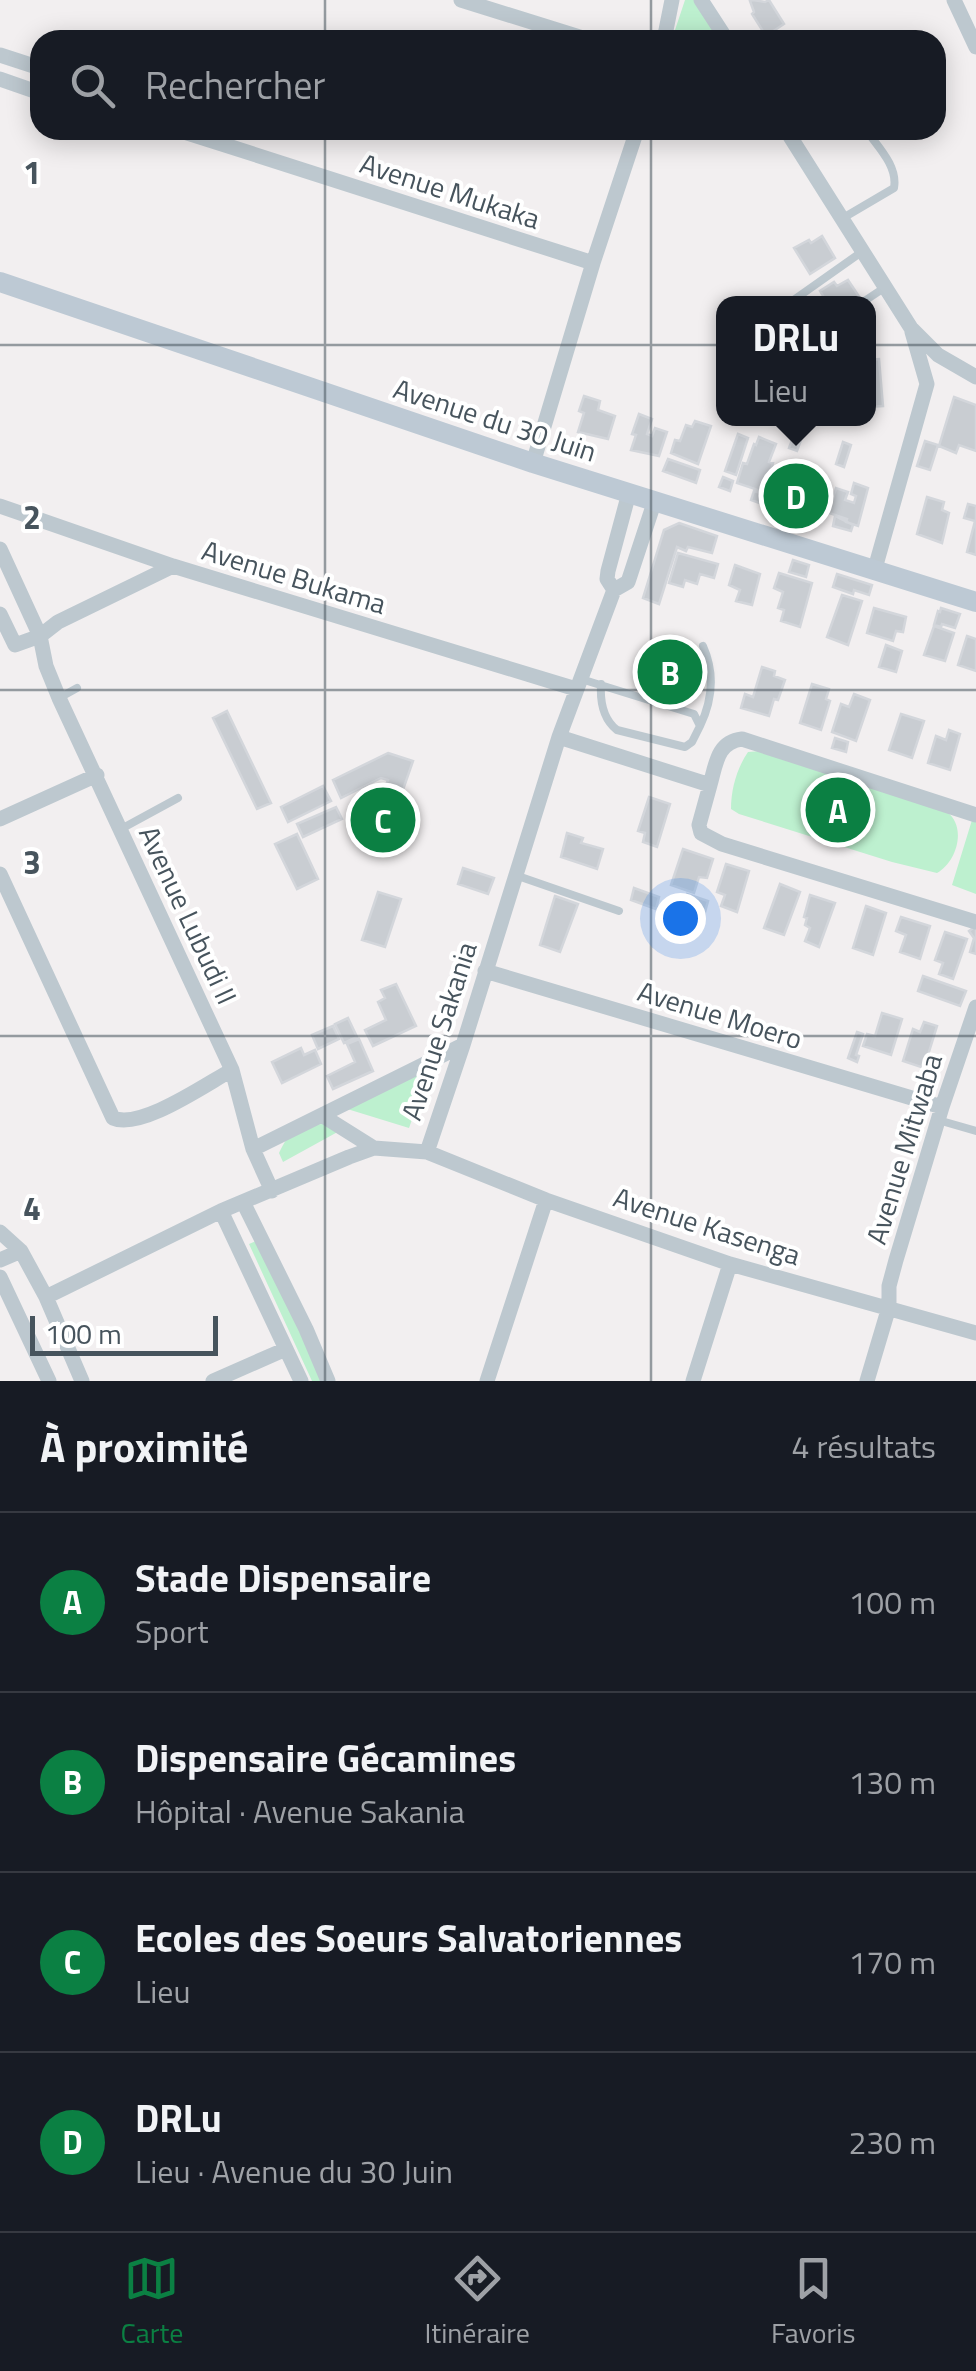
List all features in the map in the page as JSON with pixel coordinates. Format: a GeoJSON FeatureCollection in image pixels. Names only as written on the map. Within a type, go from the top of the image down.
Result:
{"type":"FeatureCollection","features":[{"type":"Feature","properties":{"kind":"street"},"geometry":{"type":"LineString","coordinates":[[461,0],[557,30]]}},
{"type":"Feature","properties":{"kind":"street"},"geometry":{"type":"LineString","coordinates":[[666,30],[672,0]]}},
{"type":"Feature","properties":{"kind":"street"},"geometry":{"type":"LineString","coordinates":[[701,0],[720,30]]}},
{"type":"Feature","properties":{"kind":"street"},"geometry":{"type":"LineString","coordinates":[[954,0],[976,47]]}},
{"type":"Feature","properties":{"kind":"street"},"geometry":{"type":"LineString","coordinates":[[0,55],[30,65]]}},
{"type":"Feature","properties":{"kind":"street"},"geometry":{"type":"LineString","coordinates":[[0,79],[30,90]]}},
{"type":"Feature","properties":{"kind":"street","name":"Avenue Mukaka"},"geometry":{"type":"LineString","coordinates":[[209,140],[593,262]]}},
{"type":"Feature","properties":{"kind":"street"},"geometry":{"type":"LineString","coordinates":[[533,463],[633,140]]}},
{"type":"Feature","properties":{"kind":"street"},"geometry":{"type":"LineString","coordinates":[[792,140],[912,328],[938,354],[968,373]]}},
{"type":"Feature","properties":{"kind":"street","name":"Avenue du 30 Juin"},"geometry":{"type":"LineString","coordinates":[[0,282],[533,463],[976,602]]}},
{"type":"Feature","properties":{"kind":"street"},"geometry":{"type":"LineString","coordinates":[[874,572],[926,384],[912,328]]}},
{"type":"Feature","properties":{"kind":"street"},"geometry":{"type":"LineString","coordinates":[[926,384],[968,373]]}},
{"type":"Feature","properties":{"kind":"street"},"geometry":{"type":"LineString","coordinates":[[629,492],[608,570],[607,579],[614,590],[628,582],[655,500]]}},
{"type":"Feature","properties":{"kind":"street","name":"Avenue Bukama"},"geometry":{"type":"LineString","coordinates":[[0,506],[173,566],[578,684]]}},
{"type":"Feature","properties":{"kind":"street","name":"Avenue Lubudi II"},"geometry":{"type":"LineString","coordinates":[[0,549],[40,636],[46,666],[59,698],[232,1070],[253,1149],[272,1190]]}},
{"type":"Feature","properties":{"kind":"street"},"geometry":{"type":"LineString","coordinates":[[15,645],[40,636],[58,622],[173,566]]}},
{"type":"Feature","properties":{"kind":"street","name":"Avenue Sakania"},"geometry":{"type":"LineString","coordinates":[[46,1297],[221,1211],[374,1148],[427,1152],[559,737],[614,590]]}},
{"type":"Feature","properties":{"kind":"street"},"geometry":{"type":"LineString","coordinates":[[0,614],[15,645],[46,666]]}},
{"type":"Feature","properties":{"kind":"street"},"geometry":{"type":"LineString","coordinates":[[559,737],[710,785]]}},
{"type":"Feature","properties":{"kind":"street"},"geometry":{"type":"LineString","coordinates":[[976,815],[742,739],[730,741],[721,749],[699,825],[708,838],[730,847],[976,922]]}},
{"type":"Feature","properties":{"kind":"street"},"geometry":{"type":"LineString","coordinates":[[0,820],[97,775]]}},
{"type":"Feature","properties":{"kind":"street"},"geometry":{"type":"LineString","coordinates":[[0,874],[114,1118],[122,1122],[149,1116],[232,1070]]}},
{"type":"Feature","properties":{"kind":"street","name":"Avenue Moero"},"geometry":{"type":"LineString","coordinates":[[484,971],[940,1114]]}},
{"type":"Feature","properties":{"kind":"street","name":"Avenue Mitwaba"},"geometry":{"type":"LineString","coordinates":[[867,1381],[889,1307],[889,1286],[896,1260],[976,1007]]}},
{"type":"Feature","properties":{"kind":"street"},"geometry":{"type":"LineString","coordinates":[[253,1149],[463,1045]]}},
{"type":"Feature","properties":{"kind":"street"},"geometry":{"type":"LineString","coordinates":[[322,1116],[374,1148]]}},
{"type":"Feature","properties":{"kind":"street","name":"Avenue Kasenga"},"geometry":{"type":"LineString","coordinates":[[427,1152],[546,1200],[730,1264],[976,1333]]}},
{"type":"Feature","properties":{"kind":"street"},"geometry":{"type":"LineString","coordinates":[[487,1381],[546,1200]]}},
{"type":"Feature","properties":{"kind":"street"},"geometry":{"type":"LineString","coordinates":[[244,1202],[328,1381]]}},
{"type":"Feature","properties":{"kind":"street"},"geometry":{"type":"LineString","coordinates":[[221,1211],[302,1381]]}},
{"type":"Feature","properties":{"kind":"street"},"geometry":{"type":"LineString","coordinates":[[0,1232],[21,1251],[46,1297],[82,1381]]}},
{"type":"Feature","properties":{"kind":"street"},"geometry":{"type":"LineString","coordinates":[[0,1260],[21,1251]]}},
{"type":"Feature","properties":{"kind":"street"},"geometry":{"type":"LineString","coordinates":[[693,1381],[730,1264]]}},
{"type":"Feature","properties":{"kind":"street"},"geometry":{"type":"LineString","coordinates":[[0,1277],[48,1381]]}},
{"type":"Feature","properties":{"kind":"street"},"geometry":{"type":"LineString","coordinates":[[213,1381],[286,1349]]}},
{"type":"Feature","properties":{"kind":"lane"},"geometry":{"type":"LineString","coordinates":[[843,218],[894,188],[893,170],[873,140]]}},
{"type":"Feature","properties":{"kind":"lane"},"geometry":{"type":"LineString","coordinates":[[799,296],[863,251]]}},
{"type":"Feature","properties":{"kind":"lane"},"geometry":{"type":"LineString","coordinates":[[872,296],[884,288]]}},
{"type":"Feature","properties":{"kind":"lane"},"geometry":{"type":"LineString","coordinates":[[601,684],[605,714],[617,730],[685,746],[698,733],[712,682],[711,664],[703,646]]}},
{"type":"Feature","properties":{"kind":"lane"},"geometry":{"type":"LineString","coordinates":[[578,684],[601,684],[688,711],[700,726]]}},
{"type":"Feature","properties":{"kind":"lane"},"geometry":{"type":"LineString","coordinates":[[59,698],[76,688]]}},
{"type":"Feature","properties":{"kind":"lane"},"geometry":{"type":"LineString","coordinates":[[121,828],[178,798]]}},
{"type":"Feature","properties":{"kind":"lane"},"geometry":{"type":"LineString","coordinates":[[515,875],[619,911]]}},
{"type":"Feature","properties":{"kind":"lane"},"geometry":{"type":"LineString","coordinates":[[940,1114],[976,1131]]}},
{"type":"Feature","properties":{"kind":"shaded area"},"geometry":{"type":"Polygon","coordinates":[[[681,644],[695,648],[690,664],[702,668],[693,696],[657,686],[639,676],[647,651],[675,660],[681,644]]]}},
{"type":"Feature","properties":{"kind":"green space"},"geometry":{"type":"Polygon","coordinates":[[[685,0],[699,0],[718,30],[675,30],[685,0]]]}},
{"type":"Feature","properties":{"kind":"green space"},"geometry":{"type":"Polygon","coordinates":[[[761,751],[947,812],[958,835],[950,861],[937,873],[739,814],[731,809],[733,786],[748,752],[761,751]]]}},
{"type":"Feature","properties":{"kind":"green space"},"geometry":{"type":"Polygon","coordinates":[[[972,820],[976,822],[976,894],[952,885],[972,820]]]}},
{"type":"Feature","properties":{"kind":"green space"},"geometry":{"type":"Polygon","coordinates":[[[431,1066],[409,1128],[344,1108],[431,1066]]]}},
{"type":"Feature","properties":{"kind":"green space"},"geometry":{"type":"Polygon","coordinates":[[[323,1124],[343,1129],[283,1162],[279,1153],[291,1134],[323,1124]]]}},
{"type":"Feature","properties":{"kind":"green space"},"geometry":{"type":"Polygon","coordinates":[[[258,1240],[323,1381],[312,1381],[249,1244],[258,1240]]]}},
{"type":"Feature","properties":{"kind":"building"},"geometry":{"type":"Polygon","coordinates":[[[769,0],[784,24],[775,30],[762,30],[752,14],[750,1],[769,0]]]}},
{"type":"Feature","properties":{"kind":"building"},"geometry":{"type":"Polygon","coordinates":[[[822,236],[835,258],[810,274],[794,248],[822,236]]]}},
{"type":"Feature","properties":{"kind":"building"},"geometry":{"type":"Polygon","coordinates":[[[848,280],[859,296],[823,296],[820,291],[834,282],[837,286],[848,280]]]}},
{"type":"Feature","properties":{"kind":"building"},"geometry":{"type":"Polygon","coordinates":[[[879,359],[883,406],[876,406],[879,359]]]}},
{"type":"Feature","properties":{"kind":"building"},"geometry":{"type":"Polygon","coordinates":[[[584,396],[600,401],[598,410],[615,416],[608,439],[578,432],[584,396]]]}},
{"type":"Feature","properties":{"kind":"building"},"geometry":{"type":"Polygon","coordinates":[[[954,397],[976,405],[976,451],[959,445],[956,453],[939,446],[954,397]]]}},
{"type":"Feature","properties":{"kind":"building"},"geometry":{"type":"Polygon","coordinates":[[[639,414],[652,419],[647,434],[652,436],[655,428],[667,432],[659,456],[631,450],[639,414]]]}},
{"type":"Feature","properties":{"kind":"building"},"geometry":{"type":"Polygon","coordinates":[[[695,421],[711,426],[698,464],[671,453],[686,425],[692,427],[695,421]]]}},
{"type":"Feature","properties":{"kind":"building"},"geometry":{"type":"Polygon","coordinates":[[[796,429],[804,432],[797,451],[789,448],[796,429]]]}},
{"type":"Feature","properties":{"kind":"building"},"geometry":{"type":"Polygon","coordinates":[[[738,434],[748,438],[736,475],[725,471],[738,434]]]}},
{"type":"Feature","properties":{"kind":"building"},"geometry":{"type":"Polygon","coordinates":[[[759,437],[776,444],[769,462],[773,463],[774,471],[764,492],[737,483],[743,463],[747,464],[759,437]]]}},
{"type":"Feature","properties":{"kind":"building"},"geometry":{"type":"Polygon","coordinates":[[[925,441],[938,445],[930,470],[917,466],[925,441]]]}},
{"type":"Feature","properties":{"kind":"building"},"geometry":{"type":"Polygon","coordinates":[[[843,442],[851,445],[844,467],[836,464],[843,442]]]}},
{"type":"Feature","properties":{"kind":"building"},"geometry":{"type":"Polygon","coordinates":[[[668,459],[700,470],[696,483],[663,471],[668,459]]]}},
{"type":"Feature","properties":{"kind":"building"},"geometry":{"type":"Polygon","coordinates":[[[791,476],[813,482],[805,510],[781,501],[791,476]]]}},
{"type":"Feature","properties":{"kind":"building"},"geometry":{"type":"Polygon","coordinates":[[[723,477],[733,481],[730,491],[719,487],[723,477]]]}},
{"type":"Feature","properties":{"kind":"building"},"geometry":{"type":"Polygon","coordinates":[[[854,483],[868,488],[858,526],[829,513],[836,488],[848,492],[845,500],[854,503],[854,483]]]}},
{"type":"Feature","properties":{"kind":"building"},"geometry":{"type":"Polygon","coordinates":[[[754,491],[771,496],[768,506],[751,500],[754,491]]]}},
{"type":"Feature","properties":{"kind":"building"},"geometry":{"type":"Polygon","coordinates":[[[927,497],[944,502],[942,510],[949,513],[942,543],[917,534],[927,497]]]}},
{"type":"Feature","properties":{"kind":"building"},"geometry":{"type":"Polygon","coordinates":[[[968,504],[976,506],[976,555],[967,552],[975,521],[964,518],[968,504]]]}},
{"type":"Feature","properties":{"kind":"building"},"geometry":{"type":"Polygon","coordinates":[[[835,516],[853,525],[851,531],[833,526],[835,516]]]}},
{"type":"Feature","properties":{"kind":"building"},"geometry":{"type":"Polygon","coordinates":[[[679,523],[717,536],[712,553],[677,547],[659,604],[643,598],[664,530],[679,523]]]}},
{"type":"Feature","properties":{"kind":"building"},"geometry":{"type":"Polygon","coordinates":[[[678,553],[718,564],[714,578],[700,574],[697,584],[685,580],[683,587],[669,583],[678,553]]]}},
{"type":"Feature","properties":{"kind":"building"},"geometry":{"type":"Polygon","coordinates":[[[793,560],[809,565],[806,577],[789,572],[793,560]]]}},
{"type":"Feature","properties":{"kind":"building"},"geometry":{"type":"Polygon","coordinates":[[[735,565],[760,574],[752,605],[736,601],[740,590],[729,585],[735,565]]]}},
{"type":"Feature","properties":{"kind":"building"},"geometry":{"type":"Polygon","coordinates":[[[779,573],[812,583],[800,627],[781,621],[784,610],[778,608],[783,592],[774,588],[779,573]]]}},
{"type":"Feature","properties":{"kind":"building"},"geometry":{"type":"Polygon","coordinates":[[[837,574],[872,585],[869,595],[833,587],[837,574]]]}},
{"type":"Feature","properties":{"kind":"building"},"geometry":{"type":"Polygon","coordinates":[[[842,595],[862,601],[848,645],[827,637],[842,595]]]}},
{"type":"Feature","properties":{"kind":"building"},"geometry":{"type":"Polygon","coordinates":[[[874,608],[906,617],[903,632],[896,631],[893,641],[867,633],[874,608]]]}},
{"type":"Feature","properties":{"kind":"building"},"geometry":{"type":"Polygon","coordinates":[[[941,608],[960,614],[955,628],[934,625],[941,608]]]}},
{"type":"Feature","properties":{"kind":"building"},"geometry":{"type":"Polygon","coordinates":[[[934,626],[954,633],[945,661],[924,655],[934,626]]]}},
{"type":"Feature","properties":{"kind":"building"},"geometry":{"type":"Polygon","coordinates":[[[967,636],[976,639],[976,671],[958,665],[967,636]]]}},
{"type":"Feature","properties":{"kind":"building"},"geometry":{"type":"Polygon","coordinates":[[[886,645],[902,651],[896,672],[879,667],[886,645]]]}},
{"type":"Feature","properties":{"kind":"building"},"geometry":{"type":"Polygon","coordinates":[[[762,667],[785,680],[769,716],[741,708],[745,694],[753,697],[762,667]]]}},
{"type":"Feature","properties":{"kind":"building"},"geometry":{"type":"Polygon","coordinates":[[[812,684],[829,689],[826,699],[830,701],[821,730],[800,723],[812,684]]]}},
{"type":"Feature","properties":{"kind":"building"},"geometry":{"type":"Polygon","coordinates":[[[854,694],[870,700],[856,741],[832,732],[841,704],[849,707],[854,694]]]}},
{"type":"Feature","properties":{"kind":"building"},"geometry":{"type":"Polygon","coordinates":[[[227,711],[271,803],[257,809],[213,718],[227,711]]]}},
{"type":"Feature","properties":{"kind":"building"},"geometry":{"type":"Polygon","coordinates":[[[901,714],[924,721],[912,758],[889,750],[901,714]]]}},
{"type":"Feature","properties":{"kind":"building"},"geometry":{"type":"Polygon","coordinates":[[[949,730],[960,734],[950,770],[928,763],[936,736],[946,740],[949,730]]]}},
{"type":"Feature","properties":{"kind":"building"},"geometry":{"type":"Polygon","coordinates":[[[835,738],[848,742],[846,752],[832,748],[835,738]]]}},
{"type":"Feature","properties":{"kind":"building"},"geometry":{"type":"Polygon","coordinates":[[[388,753],[413,761],[382,850],[365,842],[388,780],[381,778],[341,798],[333,780],[388,753]]]}},
{"type":"Feature","properties":{"kind":"building"},"geometry":{"type":"Polygon","coordinates":[[[323,786],[331,801],[288,822],[281,807],[323,786]]]}},
{"type":"Feature","properties":{"kind":"building"},"geometry":{"type":"Polygon","coordinates":[[[649,797],[670,804],[657,847],[643,842],[645,833],[638,831],[649,797]]]}},
{"type":"Feature","properties":{"kind":"building"},"geometry":{"type":"Polygon","coordinates":[[[336,807],[342,819],[303,837],[297,824],[336,807]]]}},
{"type":"Feature","properties":{"kind":"building"},"geometry":{"type":"Polygon","coordinates":[[[567,833],[583,838],[581,843],[603,849],[597,869],[561,857],[567,833]]]}},
{"type":"Feature","properties":{"kind":"building"},"geometry":{"type":"Polygon","coordinates":[[[297,834],[318,879],[297,889],[275,844],[297,834]]]}},
{"type":"Feature","properties":{"kind":"building"},"geometry":{"type":"Polygon","coordinates":[[[683,849],[713,859],[707,878],[699,877],[694,893],[671,885],[683,849]]]}},
{"type":"Feature","properties":{"kind":"building"},"geometry":{"type":"Polygon","coordinates":[[[726,864],[749,871],[737,912],[721,906],[725,895],[717,892],[726,864]]]}},
{"type":"Feature","properties":{"kind":"building"},"geometry":{"type":"Polygon","coordinates":[[[463,868],[494,878],[488,894],[458,884],[463,868]]]}},
{"type":"Feature","properties":{"kind":"building"},"geometry":{"type":"Polygon","coordinates":[[[780,884],[800,892],[784,935],[764,928],[780,884]]]}},
{"type":"Feature","properties":{"kind":"building"},"geometry":{"type":"Polygon","coordinates":[[[634,888],[659,897],[656,909],[631,900],[634,888]]]}},
{"type":"Feature","properties":{"kind":"building"},"geometry":{"type":"Polygon","coordinates":[[[378,892],[401,899],[385,947],[362,940],[378,892]]]}},
{"type":"Feature","properties":{"kind":"building"},"geometry":{"type":"Polygon","coordinates":[[[687,894],[708,901],[702,923],[680,914],[687,894]]]}},
{"type":"Feature","properties":{"kind":"building"},"geometry":{"type":"Polygon","coordinates":[[[810,895],[835,903],[819,947],[805,941],[810,928],[804,917],[810,895]]]}},
{"type":"Feature","properties":{"kind":"building"},"geometry":{"type":"Polygon","coordinates":[[[555,896],[578,904],[560,952],[540,945],[555,896]]]}},
{"type":"Feature","properties":{"kind":"building"},"geometry":{"type":"Polygon","coordinates":[[[866,906],[886,913],[873,955],[853,948],[866,906]]]}},
{"type":"Feature","properties":{"kind":"building"},"geometry":{"type":"Polygon","coordinates":[[[901,917],[930,926],[920,959],[900,952],[906,935],[896,931],[901,917]]]}},
{"type":"Feature","properties":{"kind":"building"},"geometry":{"type":"Polygon","coordinates":[[[976,926],[976,954],[970,952],[974,938],[969,931],[976,926]]]}},
{"type":"Feature","properties":{"kind":"building"},"geometry":{"type":"Polygon","coordinates":[[[945,932],[967,939],[953,979],[939,974],[943,963],[935,960],[945,932]]]}},
{"type":"Feature","properties":{"kind":"building"},"geometry":{"type":"Polygon","coordinates":[[[923,976],[966,991],[960,1006],[918,991],[923,976]]]}},
{"type":"Feature","properties":{"kind":"building"},"geometry":{"type":"Polygon","coordinates":[[[396,984],[416,1026],[373,1046],[365,1030],[386,1020],[378,1002],[385,998],[381,990],[396,984]]]}},
{"type":"Feature","properties":{"kind":"building"},"geometry":{"type":"Polygon","coordinates":[[[882,1013],[902,1019],[891,1055],[863,1046],[867,1034],[875,1036],[882,1013]]]}},
{"type":"Feature","properties":{"kind":"building"},"geometry":{"type":"Polygon","coordinates":[[[348,1018],[357,1037],[344,1043],[335,1024],[348,1018]]]}},
{"type":"Feature","properties":{"kind":"building"},"geometry":{"type":"Polygon","coordinates":[[[924,1022],[937,1026],[927,1069],[903,1061],[913,1029],[920,1032],[924,1022]]]}},
{"type":"Feature","properties":{"kind":"building"},"geometry":{"type":"Polygon","coordinates":[[[333,1026],[339,1039],[318,1049],[312,1035],[333,1026]]]}},
{"type":"Feature","properties":{"kind":"building"},"geometry":{"type":"Polygon","coordinates":[[[857,1032],[863,1034],[857,1062],[848,1058],[857,1032]]]}},
{"type":"Feature","properties":{"kind":"building"},"geometry":{"type":"Polygon","coordinates":[[[359,1039],[373,1071],[333,1089],[327,1076],[355,1062],[347,1044],[359,1039]]]}},
{"type":"Feature","properties":{"kind":"building"},"geometry":{"type":"Polygon","coordinates":[[[301,1048],[304,1055],[315,1050],[321,1064],[282,1083],[272,1062],[301,1048]]]}},
{"type":"Feature","properties":{"kind":"place","name":"DRLu"},"geometry":{"type":"Point","coordinates":[796,496]}},
{"type":"Feature","properties":{"kind":"place","name":"Dispensaire Gécamines"},"geometry":{"type":"Point","coordinates":[670,672]}},
{"type":"Feature","properties":{"kind":"place","name":"Stade Dispensaire"},"geometry":{"type":"Point","coordinates":[838,810]}},
{"type":"Feature","properties":{"kind":"place","name":"Ecoles des Soeurs Salvatoriennes"},"geometry":{"type":"Point","coordinates":[383,820]}}]}
